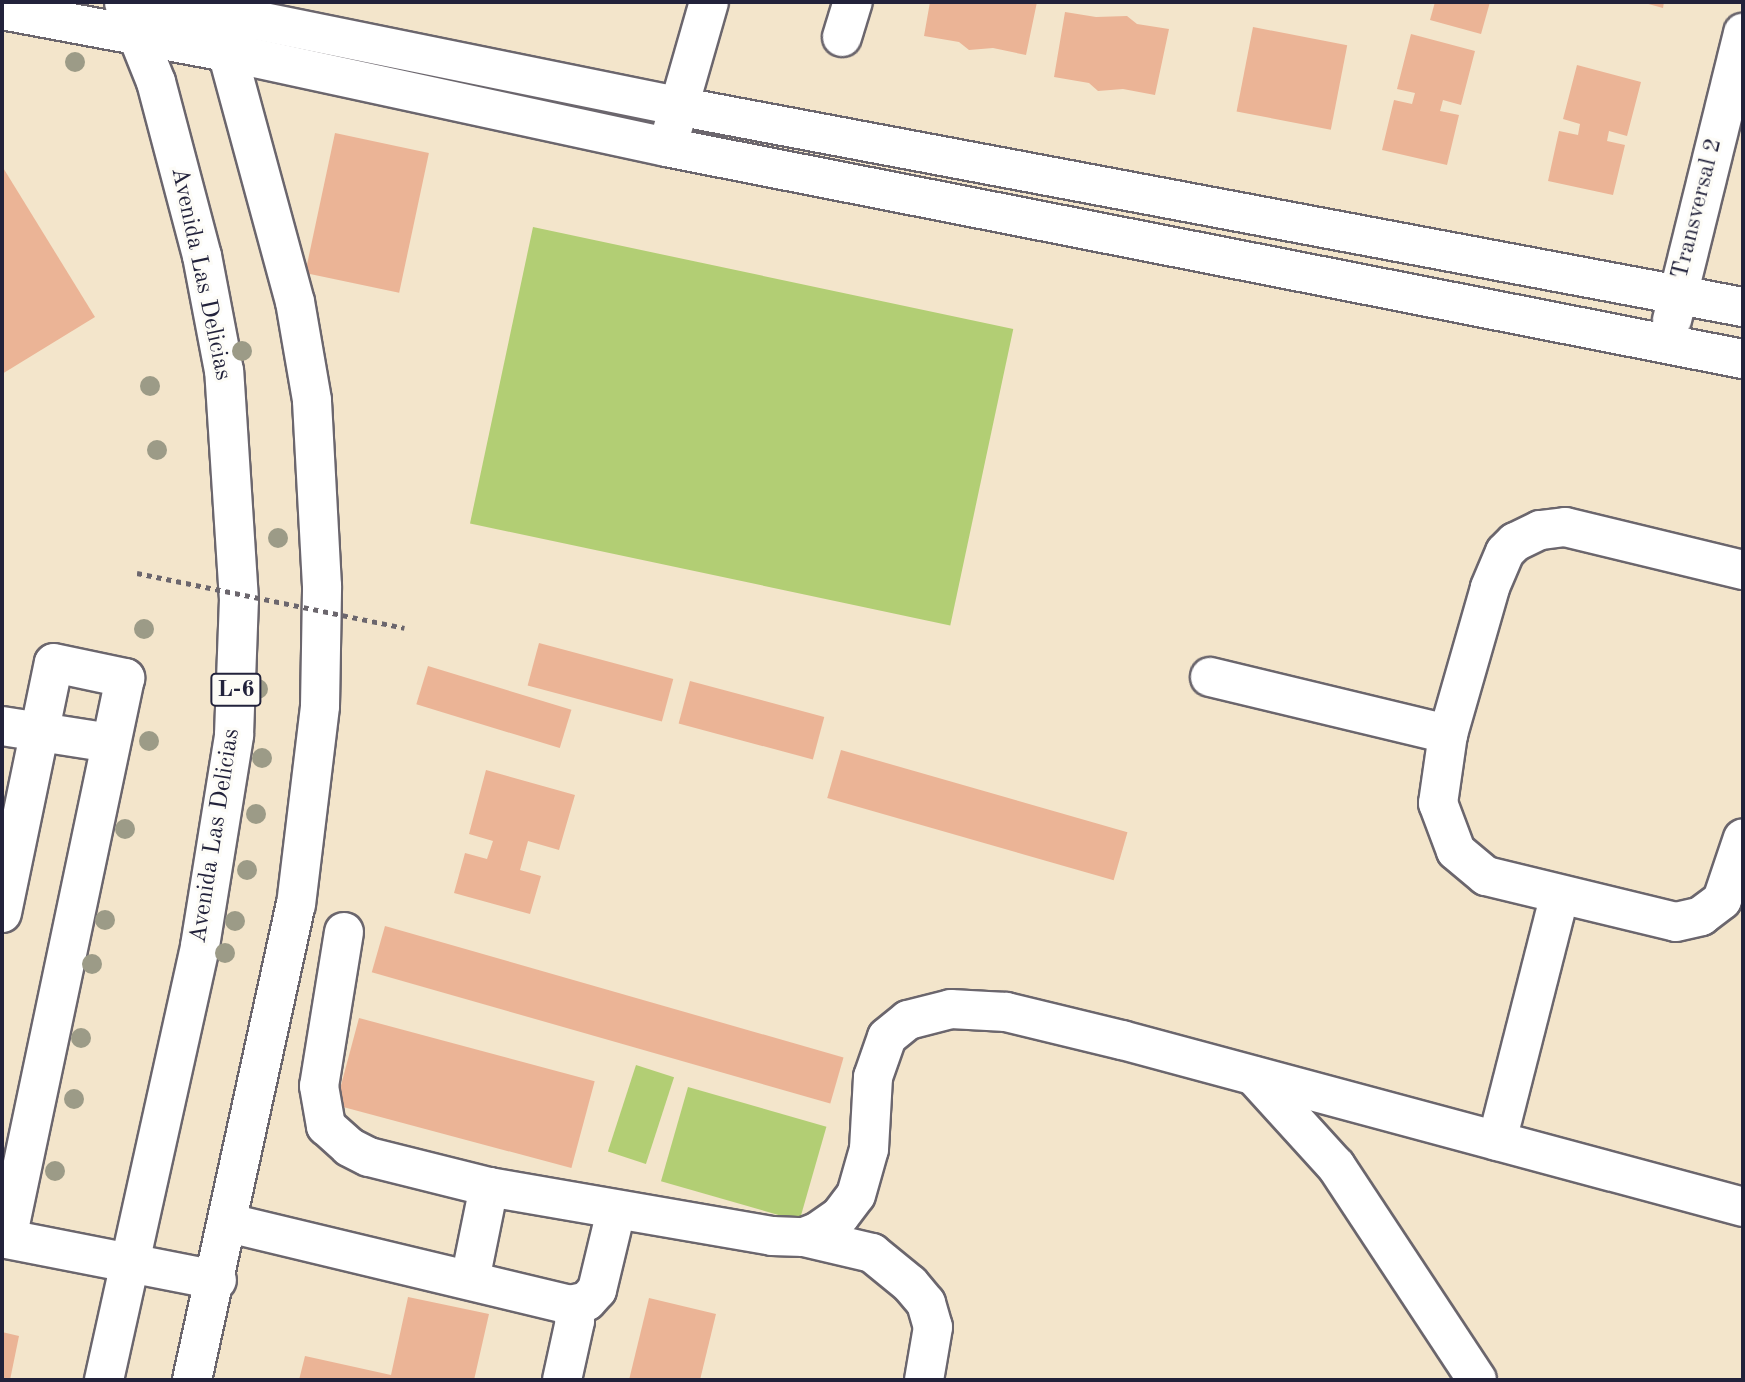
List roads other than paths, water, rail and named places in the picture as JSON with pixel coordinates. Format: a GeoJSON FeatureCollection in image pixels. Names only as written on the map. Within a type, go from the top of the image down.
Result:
{"type":"FeatureCollection","features":[{"type":"Feature","properties":{"kind":"street"},"geometry":{"type":"LineString","coordinates":[[666,147],[681,107],[709,2]]}},
{"type":"Feature","properties":{"kind":"street"},"geometry":{"type":"LineString","coordinates":[[842,37],[853,2]]}},
{"type":"Feature","properties":{"kind":"street"},"geometry":{"type":"LineString","coordinates":[[192,1380],[217,1280],[296,905],[320,706],[322,586],[312,400],[304,351],[265,184],[227,52],[209,8]]}},
{"type":"Feature","properties":{"kind":"street"},"geometry":{"type":"LineString","coordinates":[[2,10],[129,14],[209,8],[282,15],[681,107],[1743,307]]}},
{"type":"Feature","properties":{"kind":"street"},"geometry":{"type":"LineString","coordinates":[[129,14],[227,52],[666,147],[1743,359]]}},
{"type":"Feature","properties":{"kind":"street","name":"Avenida Las Delicias"},"geometry":{"type":"LineString","coordinates":[[104,1380],[127,1262],[200,946],[234,735],[239,600],[224,371],[202,256],[156,82],[129,14]]}},
{"type":"Feature","properties":{"kind":"street","name":"Transversal 2"},"geometry":{"type":"LineString","coordinates":[[1667,345],[1677,294],[1743,33]]}},
{"type":"Feature","properties":{"kind":"street"},"geometry":{"type":"LineString","coordinates":[[1743,570],[1565,527],[1527,535],[1505,552],[1490,588],[1448,734],[1438,803],[1456,851],[1486,876],[1559,897],[1676,922],[1689,920],[1722,900],[1743,838]]}},
{"type":"Feature","properties":{"kind":"street"},"geometry":{"type":"LineString","coordinates":[[2,913],[54,663],[125,678],[4,1238],[217,1280]]}},
{"type":"Feature","properties":{"kind":"street"},"geometry":{"type":"LineString","coordinates":[[1210,677],[1448,734]]}},
{"type":"Feature","properties":{"kind":"street"},"geometry":{"type":"LineString","coordinates":[[2,726],[111,743]]}},
{"type":"Feature","properties":{"kind":"street"},"geometry":{"type":"LineString","coordinates":[[1497,1141],[1559,897]]}},
{"type":"Feature","properties":{"kind":"street"},"geometry":{"type":"LineString","coordinates":[[344,932],[319,1086],[326,1126],[349,1147],[369,1157],[489,1186],[616,1211],[772,1236],[804,1237],[872,1253],[911,1284],[926,1303],[933,1327],[924,1380]]}},
{"type":"Feature","properties":{"kind":"street"},"geometry":{"type":"LineString","coordinates":[[804,1237],[830,1225],[856,1195],[869,1149],[873,1077],[879,1051],[908,1020],[951,1009],[1006,1012],[1743,1207]]}},
{"type":"Feature","properties":{"kind":"street"},"geometry":{"type":"LineString","coordinates":[[1254,1076],[1336,1167],[1477,1380]]}},
{"type":"Feature","properties":{"kind":"street"},"geometry":{"type":"LineString","coordinates":[[470,1280],[489,1186]]}},
{"type":"Feature","properties":{"kind":"street"},"geometry":{"type":"LineString","coordinates":[[229,1223],[570,1305],[587,1301],[597,1290],[616,1211]]}},
{"type":"Feature","properties":{"kind":"street"},"geometry":{"type":"LineString","coordinates":[[562,1380],[575,1321],[570,1305]]}}]}
